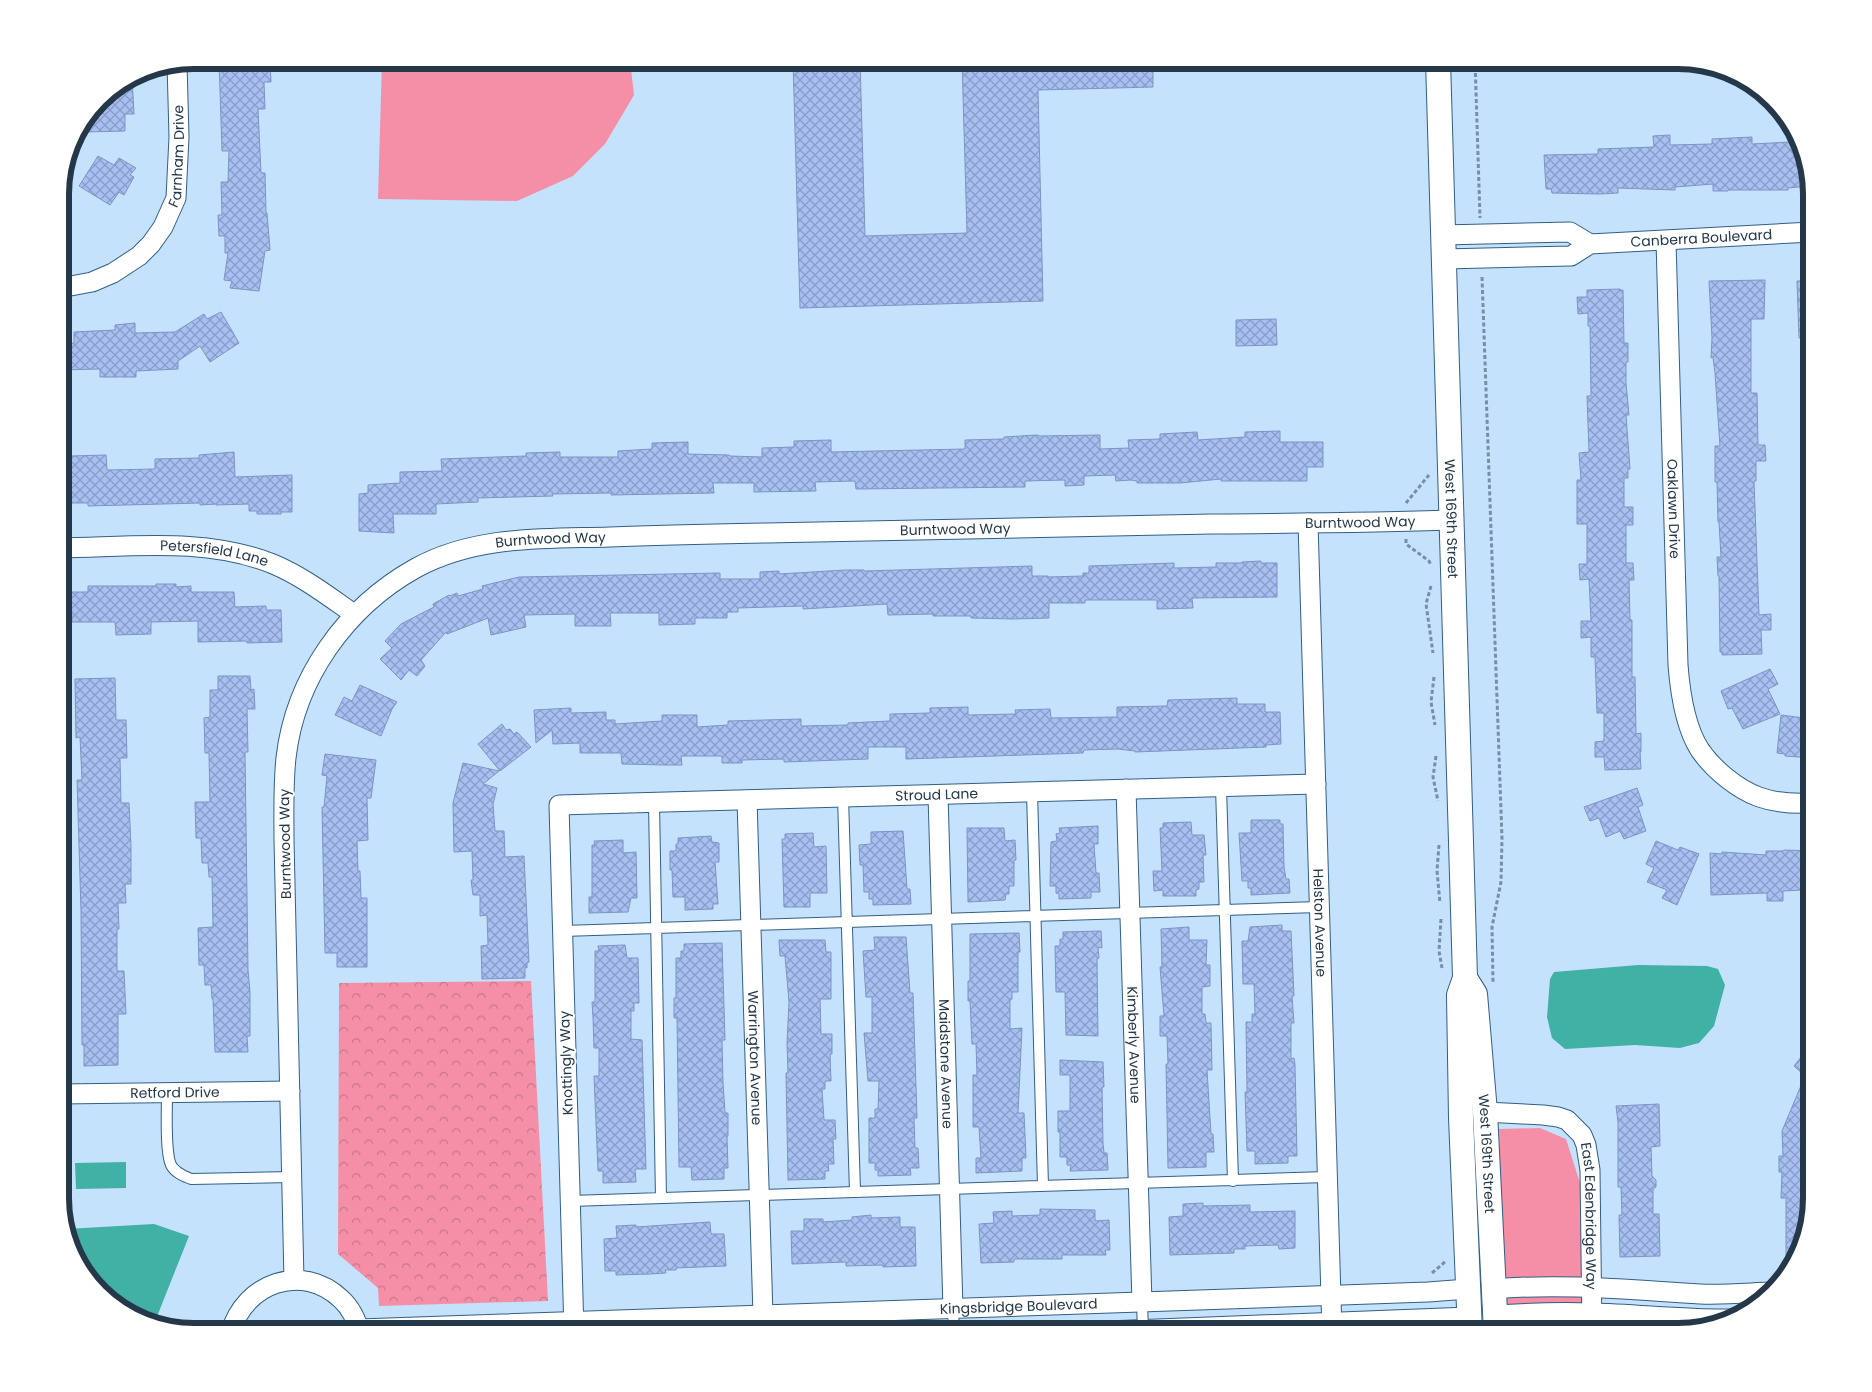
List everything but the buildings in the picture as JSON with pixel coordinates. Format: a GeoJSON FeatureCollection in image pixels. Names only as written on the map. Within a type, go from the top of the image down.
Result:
{"type":"FeatureCollection","features":[{"type":"Feature","properties":{"kind":"street","name":"West 169th Street"},"geometry":{"type":"LineString","coordinates":[[1438,69],[1451,520],[1454,977],[1459,995],[1461,1118],[1481,1289]]}},
{"type":"Feature","properties":{"kind":"street","name":"Farnham Drive"},"geometry":{"type":"LineString","coordinates":[[69,286],[92,282],[114,273],[139,256],[151,244],[163,227],[176,198],[179,136],[176,70]]}},
{"type":"Feature","properties":{"kind":"street"},"geometry":{"type":"LineString","coordinates":[[1443,236],[1570,232],[1590,244]]}},
{"type":"Feature","properties":{"kind":"street","name":"Canberra Boulevard"},"geometry":{"type":"LineString","coordinates":[[1444,260],[1571,256],[1590,244],[1803,232]]}},
{"type":"Feature","properties":{"kind":"street","name":"Oaklawn Drive"},"geometry":{"type":"LineString","coordinates":[[1666,240],[1680,688],[1689,724],[1699,749],[1714,766],[1731,782],[1758,797],[1792,804],[1803,804]]}},
{"type":"Feature","properties":{"kind":"street","name":"Burntwood Way"},"geometry":{"type":"LineString","coordinates":[[294,1280],[284,830],[286,756],[295,716],[313,672],[340,631],[354,614],[393,583],[417,567],[442,556],[498,541],[758,533],[1451,520]]}},
{"type":"Feature","properties":{"kind":"street","name":"Helston Avenue"},"geometry":{"type":"LineString","coordinates":[[1308,522],[1332,1323]]}},
{"type":"Feature","properties":{"kind":"street","name":"Petersfield Lane"},"geometry":{"type":"LineString","coordinates":[[69,548],[178,546],[234,551],[274,564],[310,583],[354,614]]}},
{"type":"Feature","properties":{"kind":"street","name":"Stroud Lane"},"geometry":{"type":"LineString","coordinates":[[559,806],[1316,784]]}},
{"type":"Feature","properties":{"kind":"street","name":"Kimberly Avenue"},"geometry":{"type":"LineString","coordinates":[[1126,789],[1142,1302]]}},
{"type":"Feature","properties":{"kind":"street","name":"Maidstone Avenue"},"geometry":{"type":"LineString","coordinates":[[938,795],[953,1308]]}},
{"type":"Feature","properties":{"kind":"street","name":"Warrington Avenue"},"geometry":{"type":"LineString","coordinates":[[748,800],[764,1323]]}},
{"type":"Feature","properties":{"kind":"street","name":"Knottingly Way"},"geometry":{"type":"LineString","coordinates":[[559,806],[574,1323]]}},
{"type":"Feature","properties":{"kind":"street","name":"West 169th Street"},"geometry":{"type":"LineString","coordinates":[[1454,977],[1475,994],[1485,1112],[1482,1321]]}},
{"type":"Feature","properties":{"kind":"street","name":"Retford Drive"},"geometry":{"type":"LineString","coordinates":[[69,1094],[290,1091]]}},
{"type":"Feature","properties":{"kind":"street","name":"East Edenbridge Way"},"geometry":{"type":"LineString","coordinates":[[1485,1112],[1558,1117],[1574,1126],[1582,1135],[1586,1145],[1590,1170],[1592,1323]]}},
{"type":"Feature","properties":{"kind":"street"},"geometry":{"type":"LineString","coordinates":[[234,1323],[245,1304],[259,1291],[276,1283],[294,1280],[308,1281],[335,1293],[350,1309],[356,1323]]}},
{"type":"Feature","properties":{"kind":"street","name":"Kingsbridge Boulevard"},"geometry":{"type":"LineString","coordinates":[[764,1323],[953,1308],[1331,1296],[1524,1286],[1592,1287],[1702,1294],[1760,1292]]}},
{"type":"Feature","properties":{"kind":"street","name":"Kingsbridge Boulevard"},"geometry":{"type":"LineString","coordinates":[[1432,1323],[1482,1321],[1526,1313],[1592,1313],[1706,1320]]}},
{"type":"Feature","properties":{"kind":"lane"},"geometry":{"type":"LineString","coordinates":[[1221,787],[1233,1180]]}},
{"type":"Feature","properties":{"kind":"lane"},"geometry":{"type":"LineString","coordinates":[[1032,792],[1043,1186]]}},
{"type":"Feature","properties":{"kind":"lane"},"geometry":{"type":"LineString","coordinates":[[843,797],[855,1192]]}},
{"type":"Feature","properties":{"kind":"lane"},"geometry":{"type":"LineString","coordinates":[[654,803],[662,1198]]}},
{"type":"Feature","properties":{"kind":"lane"},"geometry":{"type":"LineString","coordinates":[[563,931],[1319,907]]}},
{"type":"Feature","properties":{"kind":"lane"},"geometry":{"type":"LineString","coordinates":[[167,1092],[171,1165],[180,1175],[191,1179],[292,1177]]}},
{"type":"Feature","properties":{"kind":"lane"},"geometry":{"type":"LineString","coordinates":[[570,1201],[1327,1178]]}},
{"type":"Feature","properties":{"kind":"lane"},"geometry":{"type":"LineString","coordinates":[[1142,1302],[1143,1323]]}},
{"type":"Feature","properties":{"kind":"lane","name":"Maidstone Avenue"},"geometry":{"type":"LineString","coordinates":[[953,1308],[954,1323]]}},
{"type":"Feature","properties":{"kind":"path"},"geometry":{"type":"LineString","coordinates":[[1475,69],[1480,221]]}},
{"type":"Feature","properties":{"kind":"path"},"geometry":{"type":"LineString","coordinates":[[1482,273],[1502,838],[1501,882],[1492,927],[1494,986]]}},
{"type":"Feature","properties":{"kind":"path"},"geometry":{"type":"LineString","coordinates":[[1430,474],[1406,503],[1406,544],[1430,561],[1433,568]]}},
{"type":"Feature","properties":{"kind":"path"},"geometry":{"type":"LineString","coordinates":[[1433,579],[1426,604],[1434,661]]}},
{"type":"Feature","properties":{"kind":"path"},"geometry":{"type":"LineString","coordinates":[[1434,672],[1431,702],[1436,729]]}},
{"type":"Feature","properties":{"kind":"path"},"geometry":{"type":"LineString","coordinates":[[1436,753],[1433,776],[1439,808]]}},
{"type":"Feature","properties":{"kind":"path"},"geometry":{"type":"LineString","coordinates":[[1440,838],[1437,854],[1437,871],[1440,905]]}},
{"type":"Feature","properties":{"kind":"path"},"geometry":{"type":"LineString","coordinates":[[1441,913],[1439,951],[1454,977]]}},
{"type":"Feature","properties":{"kind":"path"},"geometry":{"type":"LineString","coordinates":[[1428,1292],[1427,1277],[1450,1257]]}},
{"type":"Feature","properties":{"kind":"green space"},"geometry":{"type":"Polygon","coordinates":[[[382,69],[631,69],[634,95],[605,144],[573,176],[517,201],[378,199],[382,69]]]}},
{"type":"Feature","properties":{"kind":"green space"},"geometry":{"type":"Polygon","coordinates":[[[531,981],[548,1301],[379,1306],[378,1288],[338,1254],[339,983],[531,981]]]}},
{"type":"Feature","properties":{"kind":"green space"},"geometry":{"type":"Polygon","coordinates":[[[1540,1128],[1566,1139],[1580,1183],[1584,1323],[1503,1323],[1499,1129],[1540,1128]]]}},
{"type":"Feature","properties":{"kind":"shaded area"},"geometry":{"type":"Polygon","coordinates":[[[1638,965],[1707,966],[1718,969],[1725,985],[1714,1026],[1699,1043],[1680,1048],[1635,1045],[1565,1049],[1552,1038],[1547,1017],[1550,979],[1554,972],[1638,965]]]}},
{"type":"Feature","properties":{"kind":"shaded area"},"geometry":{"type":"Polygon","coordinates":[[[126,1162],[126,1188],[76,1189],[75,1163],[126,1162]]]}},
{"type":"Feature","properties":{"kind":"shaded area"},"geometry":{"type":"Polygon","coordinates":[[[154,1224],[189,1236],[158,1318],[131,1306],[111,1292],[100,1281],[82,1253],[73,1229],[154,1224]]]}}]}
